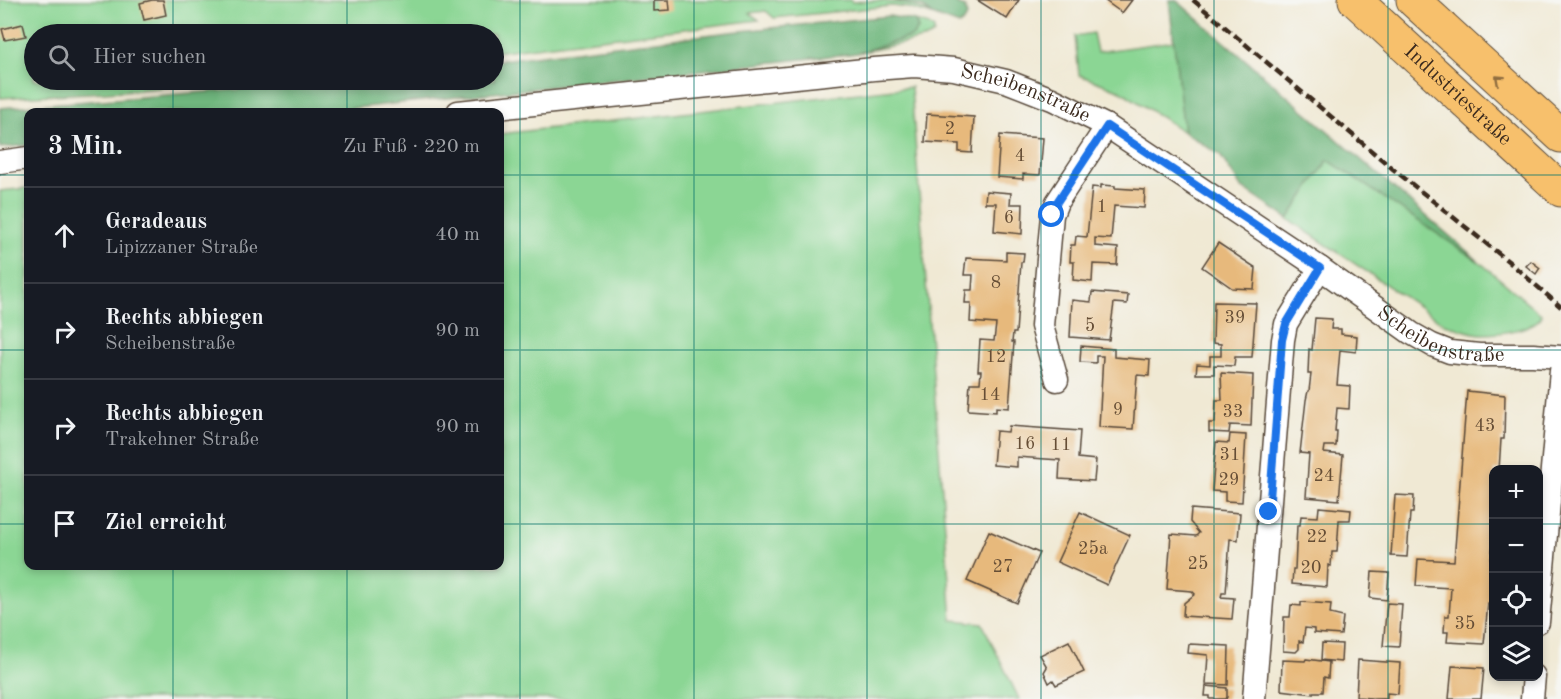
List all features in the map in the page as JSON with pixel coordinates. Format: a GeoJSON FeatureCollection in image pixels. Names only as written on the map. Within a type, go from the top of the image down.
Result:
{"type":"FeatureCollection","features":[{"type":"Feature","properties":{"kind":"highway","name":"Industriestraße"},"geometry":{"type":"LineString","coordinates":[[1355,0],[1549,180]]}},
{"type":"Feature","properties":{"kind":"highway","name":"Industriestraße"},"geometry":{"type":"LineString","coordinates":[[1413,0],[1552,127]]}},
{"type":"Feature","properties":{"kind":"street","name":"Scheibenstraße"},"geometry":{"type":"LineString","coordinates":[[498,108],[914,66],[954,69],[1006,81],[1052,99],[1107,126],[1432,345],[1450,352],[1479,355],[1561,357]]}},
{"type":"Feature","properties":{"kind":"street"},"geometry":{"type":"LineString","coordinates":[[1057,380],[1042,326],[1052,215],[1057,202],[1107,126]]}},
{"type":"Feature","properties":{"kind":"street"},"geometry":{"type":"LineString","coordinates":[[0,162],[24,159]]}},
{"type":"Feature","properties":{"kind":"street"},"geometry":{"type":"LineString","coordinates":[[1254,699],[1282,340],[1286,324],[1320,268]]}},
{"type":"Feature","properties":{"kind":"street"},"geometry":{"type":"LineString","coordinates":[[1543,576],[1561,371]]}},
{"type":"Feature","properties":{"kind":"street"},"geometry":{"type":"LineString","coordinates":[[1532,699],[1534,681]]}},
{"type":"Feature","properties":{"kind":"green space"},"geometry":{"type":"Polygon","coordinates":[[[0,0],[850,0],[852,2],[883,1],[904,4],[932,15],[892,6],[774,18],[766,11],[750,13],[759,20],[504,51],[504,24],[24,24],[24,90],[136,90],[0,98],[0,0]]]}},
{"type":"Feature","properties":{"kind":"green space"},"geometry":{"type":"Polygon","coordinates":[[[894,0],[951,0],[965,8],[967,16],[959,25],[932,15],[923,7],[894,0]]]}},
{"type":"Feature","properties":{"kind":"green space"},"geometry":{"type":"Polygon","coordinates":[[[1169,0],[1176,0],[1481,263],[1328,160],[1288,219],[1241,187],[1220,155],[1184,132],[1169,0]]]}},
{"type":"Feature","properties":{"kind":"green space"},"geometry":{"type":"Polygon","coordinates":[[[890,16],[915,21],[918,29],[913,36],[858,53],[356,108],[24,108],[24,145],[0,148],[0,108],[230,90],[504,90],[504,60],[730,32],[890,16]]]}},
{"type":"Feature","properties":{"kind":"green space"},"geometry":{"type":"Polygon","coordinates":[[[915,21],[929,25],[934,29],[934,34],[927,38],[858,53],[913,36],[918,29],[915,21]]]}},
{"type":"Feature","properties":{"kind":"green space"},"geometry":{"type":"Polygon","coordinates":[[[1093,33],[1097,52],[1174,41],[1184,132],[1121,91],[1079,75],[1075,36],[1093,33]]]}},
{"type":"Feature","properties":{"kind":"green space"},"geometry":{"type":"Polygon","coordinates":[[[911,87],[952,620],[982,623],[1019,699],[0,699],[0,191],[24,188],[24,570],[504,570],[504,134],[911,87]]]}},
{"type":"Feature","properties":{"kind":"green space"},"geometry":{"type":"Polygon","coordinates":[[[1328,160],[1481,263],[1542,315],[1524,328],[1488,334],[1472,333],[1445,324],[1288,219],[1328,160]]]}},
{"type":"Feature","properties":{"kind":"building"},"geometry":{"type":"Polygon","coordinates":[[[163,0],[166,15],[144,20],[140,3],[163,0]]]}},
{"type":"Feature","properties":{"kind":"building"},"geometry":{"type":"Polygon","coordinates":[[[654,0],[669,0],[670,10],[654,11],[654,0]]]}},
{"type":"Feature","properties":{"kind":"building"},"geometry":{"type":"Polygon","coordinates":[[[977,0],[1019,0],[1007,19],[977,0]]]}},
{"type":"Feature","properties":{"kind":"building"},"geometry":{"type":"Polygon","coordinates":[[[1104,0],[1132,0],[1122,13],[1104,0]]]}},
{"type":"Feature","properties":{"kind":"building"},"geometry":{"type":"Polygon","coordinates":[[[23,24],[24,36],[5,40],[2,29],[23,24]]]}},
{"type":"Feature","properties":{"kind":"building"},"geometry":{"type":"Polygon","coordinates":[[[927,114],[974,117],[972,153],[959,152],[959,144],[925,142],[927,114]]]}},
{"type":"Feature","properties":{"kind":"building"},"geometry":{"type":"Polygon","coordinates":[[[1000,135],[1043,138],[1040,175],[1023,174],[1023,179],[997,177],[1000,135]]]}},
{"type":"Feature","properties":{"kind":"building"},"geometry":{"type":"Polygon","coordinates":[[[1101,185],[1145,190],[1144,208],[1114,206],[1111,239],[1095,238],[1095,246],[1118,248],[1117,265],[1093,264],[1092,282],[1073,280],[1074,262],[1070,262],[1071,245],[1075,245],[1076,236],[1087,237],[1092,187],[1101,188],[1101,185]]]}},
{"type":"Feature","properties":{"kind":"building"},"geometry":{"type":"Polygon","coordinates":[[[986,191],[1011,193],[1010,204],[1023,204],[1022,234],[994,231],[996,203],[985,203],[986,191]]]}},
{"type":"Feature","properties":{"kind":"building"},"geometry":{"type":"Polygon","coordinates":[[[1218,243],[1256,268],[1254,289],[1232,288],[1202,267],[1218,243]]]}},
{"type":"Feature","properties":{"kind":"building"},"geometry":{"type":"Polygon","coordinates":[[[1006,252],[1024,253],[1023,262],[1021,262],[1016,333],[1013,333],[1012,342],[1014,342],[1009,408],[996,407],[996,412],[968,410],[970,383],[980,383],[981,371],[978,371],[980,340],[994,341],[996,324],[970,322],[971,303],[965,303],[966,290],[972,290],[973,275],[964,275],[966,258],[1006,260],[1006,252]]]}},
{"type":"Feature","properties":{"kind":"building"},"geometry":{"type":"Polygon","coordinates":[[[1531,261],[1540,268],[1536,274],[1526,266],[1531,261]]]}},
{"type":"Feature","properties":{"kind":"building"},"geometry":{"type":"Polygon","coordinates":[[[1092,292],[1128,295],[1127,304],[1114,303],[1109,340],[1070,337],[1072,300],[1091,302],[1092,292]]]}},
{"type":"Feature","properties":{"kind":"building"},"geometry":{"type":"Polygon","coordinates":[[[1214,302],[1256,303],[1252,357],[1235,357],[1234,366],[1214,365],[1214,374],[1196,374],[1197,364],[1210,365],[1210,356],[1221,356],[1221,344],[1213,343],[1214,302]]]}},
{"type":"Feature","properties":{"kind":"building"},"geometry":{"type":"Polygon","coordinates":[[[1315,318],[1332,319],[1331,329],[1341,329],[1341,334],[1357,336],[1356,352],[1340,350],[1337,385],[1350,386],[1349,409],[1337,408],[1336,446],[1325,446],[1324,453],[1343,455],[1339,500],[1306,497],[1309,454],[1300,453],[1311,374],[1308,374],[1309,349],[1312,350],[1315,318]]]}},
{"type":"Feature","properties":{"kind":"building"},"geometry":{"type":"Polygon","coordinates":[[[1081,346],[1114,349],[1114,357],[1150,360],[1149,376],[1137,375],[1133,429],[1099,427],[1103,356],[1096,356],[1096,363],[1080,362],[1081,346]]]}},
{"type":"Feature","properties":{"kind":"building"},"geometry":{"type":"Polygon","coordinates":[[[1221,373],[1253,375],[1251,426],[1230,425],[1229,433],[1209,432],[1209,423],[1215,423],[1216,400],[1222,400],[1221,373]]]}},
{"type":"Feature","properties":{"kind":"building"},"geometry":{"type":"Polygon","coordinates":[[[1467,391],[1505,395],[1504,439],[1501,439],[1499,465],[1489,465],[1489,603],[1484,644],[1447,642],[1448,632],[1444,632],[1445,616],[1449,616],[1451,588],[1416,586],[1418,559],[1454,561],[1467,391]]]}},
{"type":"Feature","properties":{"kind":"building"},"geometry":{"type":"Polygon","coordinates":[[[1009,426],[1080,431],[1078,458],[1096,460],[1094,481],[1059,479],[1060,460],[1017,457],[1017,467],[993,465],[996,431],[1008,432],[1009,426]]]}},
{"type":"Feature","properties":{"kind":"building"},"geometry":{"type":"Polygon","coordinates":[[[1230,434],[1246,435],[1242,502],[1225,501],[1225,492],[1212,491],[1216,442],[1229,443],[1230,434]]]}},
{"type":"Feature","properties":{"kind":"building"},"geometry":{"type":"Polygon","coordinates":[[[1395,495],[1414,496],[1413,513],[1410,513],[1407,557],[1391,556],[1395,495]]]}},
{"type":"Feature","properties":{"kind":"building"},"geometry":{"type":"Polygon","coordinates":[[[1319,507],[1351,510],[1350,520],[1339,520],[1337,552],[1332,552],[1331,566],[1328,565],[1327,587],[1292,584],[1297,525],[1300,525],[1301,516],[1318,517],[1319,507]]]}},
{"type":"Feature","properties":{"kind":"building"},"geometry":{"type":"Polygon","coordinates":[[[1191,509],[1240,513],[1238,540],[1230,539],[1226,593],[1222,593],[1221,597],[1234,598],[1232,619],[1183,616],[1184,603],[1195,594],[1192,591],[1167,589],[1171,534],[1196,536],[1199,533],[1190,522],[1191,509]]]}},
{"type":"Feature","properties":{"kind":"building"},"geometry":{"type":"Polygon","coordinates":[[[1080,512],[1130,535],[1107,585],[1057,562],[1080,512]]]}},
{"type":"Feature","properties":{"kind":"building"},"geometry":{"type":"Polygon","coordinates":[[[989,531],[1039,553],[1017,603],[967,581],[989,531]]]}},
{"type":"Feature","properties":{"kind":"building"},"geometry":{"type":"Polygon","coordinates":[[[1372,572],[1389,573],[1387,600],[1370,598],[1372,572]]]}},
{"type":"Feature","properties":{"kind":"building"},"geometry":{"type":"Polygon","coordinates":[[[1301,602],[1331,604],[1330,614],[1343,617],[1341,635],[1314,633],[1314,629],[1305,628],[1303,642],[1299,641],[1299,649],[1296,652],[1283,651],[1284,617],[1290,617],[1291,605],[1301,606],[1301,602]]]}},
{"type":"Feature","properties":{"kind":"building"},"geometry":{"type":"Polygon","coordinates":[[[1387,603],[1402,604],[1399,647],[1383,646],[1387,603]]]}},
{"type":"Feature","properties":{"kind":"building"},"geometry":{"type":"Polygon","coordinates":[[[1069,641],[1084,672],[1056,685],[1053,680],[1049,683],[1044,672],[1047,667],[1040,655],[1069,641]]]}},
{"type":"Feature","properties":{"kind":"building"},"geometry":{"type":"Polygon","coordinates":[[[1322,643],[1342,644],[1341,662],[1321,660],[1322,643]]]}},
{"type":"Feature","properties":{"kind":"building"},"geometry":{"type":"Polygon","coordinates":[[[1189,644],[1229,646],[1228,685],[1206,684],[1208,655],[1188,653],[1189,644]]]}},
{"type":"Feature","properties":{"kind":"building"},"geometry":{"type":"Polygon","coordinates":[[[1306,659],[1329,662],[1328,678],[1324,677],[1323,692],[1313,692],[1313,694],[1281,690],[1282,660],[1305,661],[1306,659]]]}},
{"type":"Feature","properties":{"kind":"building"},"geometry":{"type":"Polygon","coordinates":[[[1358,660],[1400,663],[1398,694],[1387,693],[1387,699],[1356,697],[1358,660]]]}},
{"type":"Feature","properties":{"kind":"building"},"geometry":{"type":"Polygon","coordinates":[[[1452,666],[1484,668],[1481,699],[1449,699],[1452,666]]]}},
{"type":"Feature","properties":{"kind":"building"},"geometry":{"type":"Polygon","coordinates":[[[1206,686],[1227,688],[1226,699],[1210,699],[1210,696],[1205,696],[1206,686]]]}},
{"type":"Feature","properties":{"kind":"railway"},"geometry":{"type":"LineString","coordinates":[[1193,0],[1561,307]]}},
{"type":"Feature","properties":{"kind":"route"},"geometry":{"type":"LineString","coordinates":[[1052,215],[1057,202],[1107,126],[1320,268],[1293,310],[1282,340],[1269,512]]}}]}
